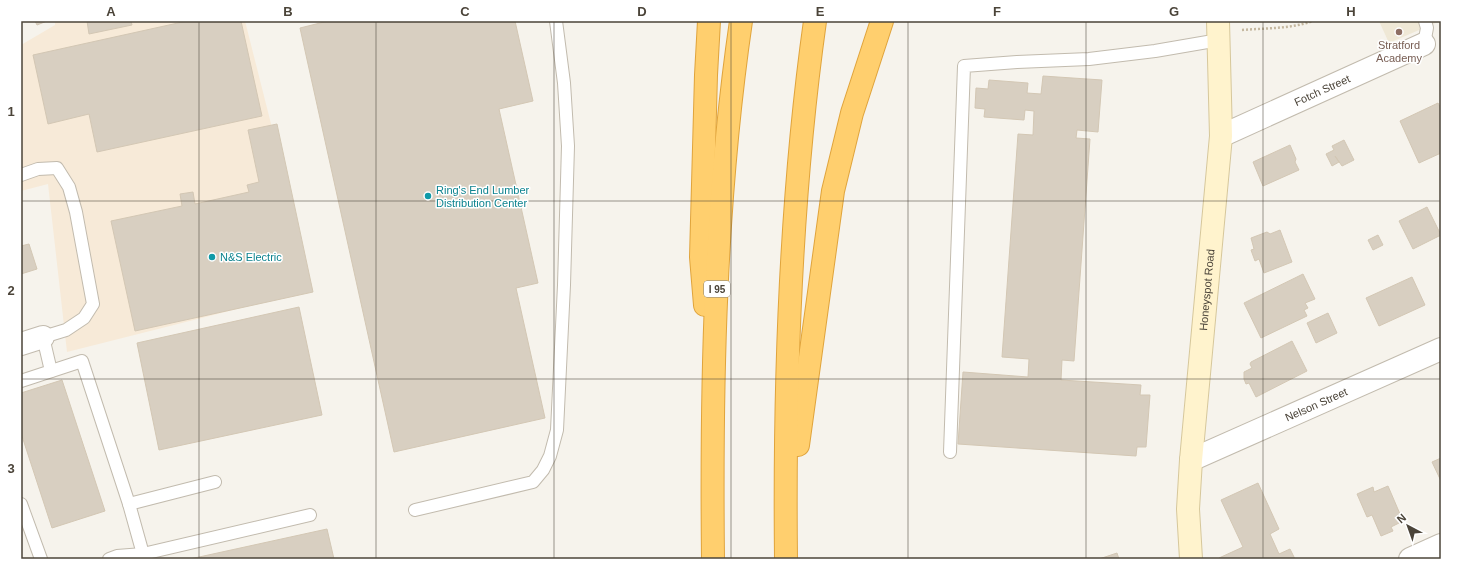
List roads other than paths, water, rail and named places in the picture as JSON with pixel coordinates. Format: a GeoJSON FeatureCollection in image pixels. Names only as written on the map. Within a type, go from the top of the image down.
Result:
{"type":"FeatureCollection","features":[{"type":"Feature","properties":{"kind":"highway"},"geometry":{"type":"LineString","coordinates":[[709,21],[705,83],[701,257],[713,405]]}},
{"type":"Feature","properties":{"kind":"highway","name":"I 95"},"geometry":{"type":"LineString","coordinates":[[714,559],[713,405],[715,312],[729,124],[741,21]]}},
{"type":"Feature","properties":{"kind":"highway"},"geometry":{"type":"LineString","coordinates":[[786,559],[788,339],[792,247],[800,153],[815,21]]}},
{"type":"Feature","properties":{"kind":"highway"},"geometry":{"type":"LineString","coordinates":[[786,529],[833,191],[852,113],[882,21]]}},
{"type":"Feature","properties":{"kind":"main road","name":"Honeyspot Road"},"geometry":{"type":"LineString","coordinates":[[1191,559],[1188,509],[1191,460],[1221,136],[1219,30]]}},
{"type":"Feature","properties":{"kind":"street","name":"Fotch Street"},"geometry":{"type":"LineString","coordinates":[[1221,136],[1424,44]]}},
{"type":"Feature","properties":{"kind":"street"},"geometry":{"type":"LineString","coordinates":[[21,344],[42,337]]}},
{"type":"Feature","properties":{"kind":"street","name":"Nelson Street"},"geometry":{"type":"LineString","coordinates":[[1191,460],[1441,348]]}},
{"type":"Feature","properties":{"kind":"street"},"geometry":{"type":"LineString","coordinates":[[1410,559],[1441,545]]}},
{"type":"Feature","properties":{"kind":"lane"},"geometry":{"type":"LineString","coordinates":[[415,510],[533,482],[543,470],[550,456],[557,430],[564,285],[568,146],[564,83],[556,21]]}},
{"type":"Feature","properties":{"kind":"lane"},"geometry":{"type":"LineString","coordinates":[[1424,44],[1427,28],[1425,21]]}},
{"type":"Feature","properties":{"kind":"lane"},"geometry":{"type":"LineString","coordinates":[[950,452],[964,66],[1089,59],[1155,51],[1219,30]]}},
{"type":"Feature","properties":{"kind":"lane"},"geometry":{"type":"LineString","coordinates":[[21,175],[38,169],[58,168],[69,187],[76,212],[93,304],[84,318],[66,330],[42,337],[52,371]]}},
{"type":"Feature","properties":{"kind":"lane"},"geometry":{"type":"LineString","coordinates":[[21,382],[82,361],[129,504],[144,557]]}},
{"type":"Feature","properties":{"kind":"lane"},"geometry":{"type":"LineString","coordinates":[[129,504],[215,482]]}},
{"type":"Feature","properties":{"kind":"lane"},"geometry":{"type":"LineString","coordinates":[[21,504],[41,559]]}},
{"type":"Feature","properties":{"kind":"lane"},"geometry":{"type":"LineString","coordinates":[[109,559],[117,556],[144,557],[310,515]]}},
{"type":"Feature","properties":{"kind":"place","name":"Stratford Academy"},"geometry":{"type":"Point","coordinates":[1399,32]}},
{"type":"Feature","properties":{"kind":"place","name":"Ring's End Lumber Distribution Center"},"geometry":{"type":"Point","coordinates":[428,196]}},
{"type":"Feature","properties":{"kind":"place","name":"N&S Electric"},"geometry":{"type":"Point","coordinates":[212,257]}}]}
